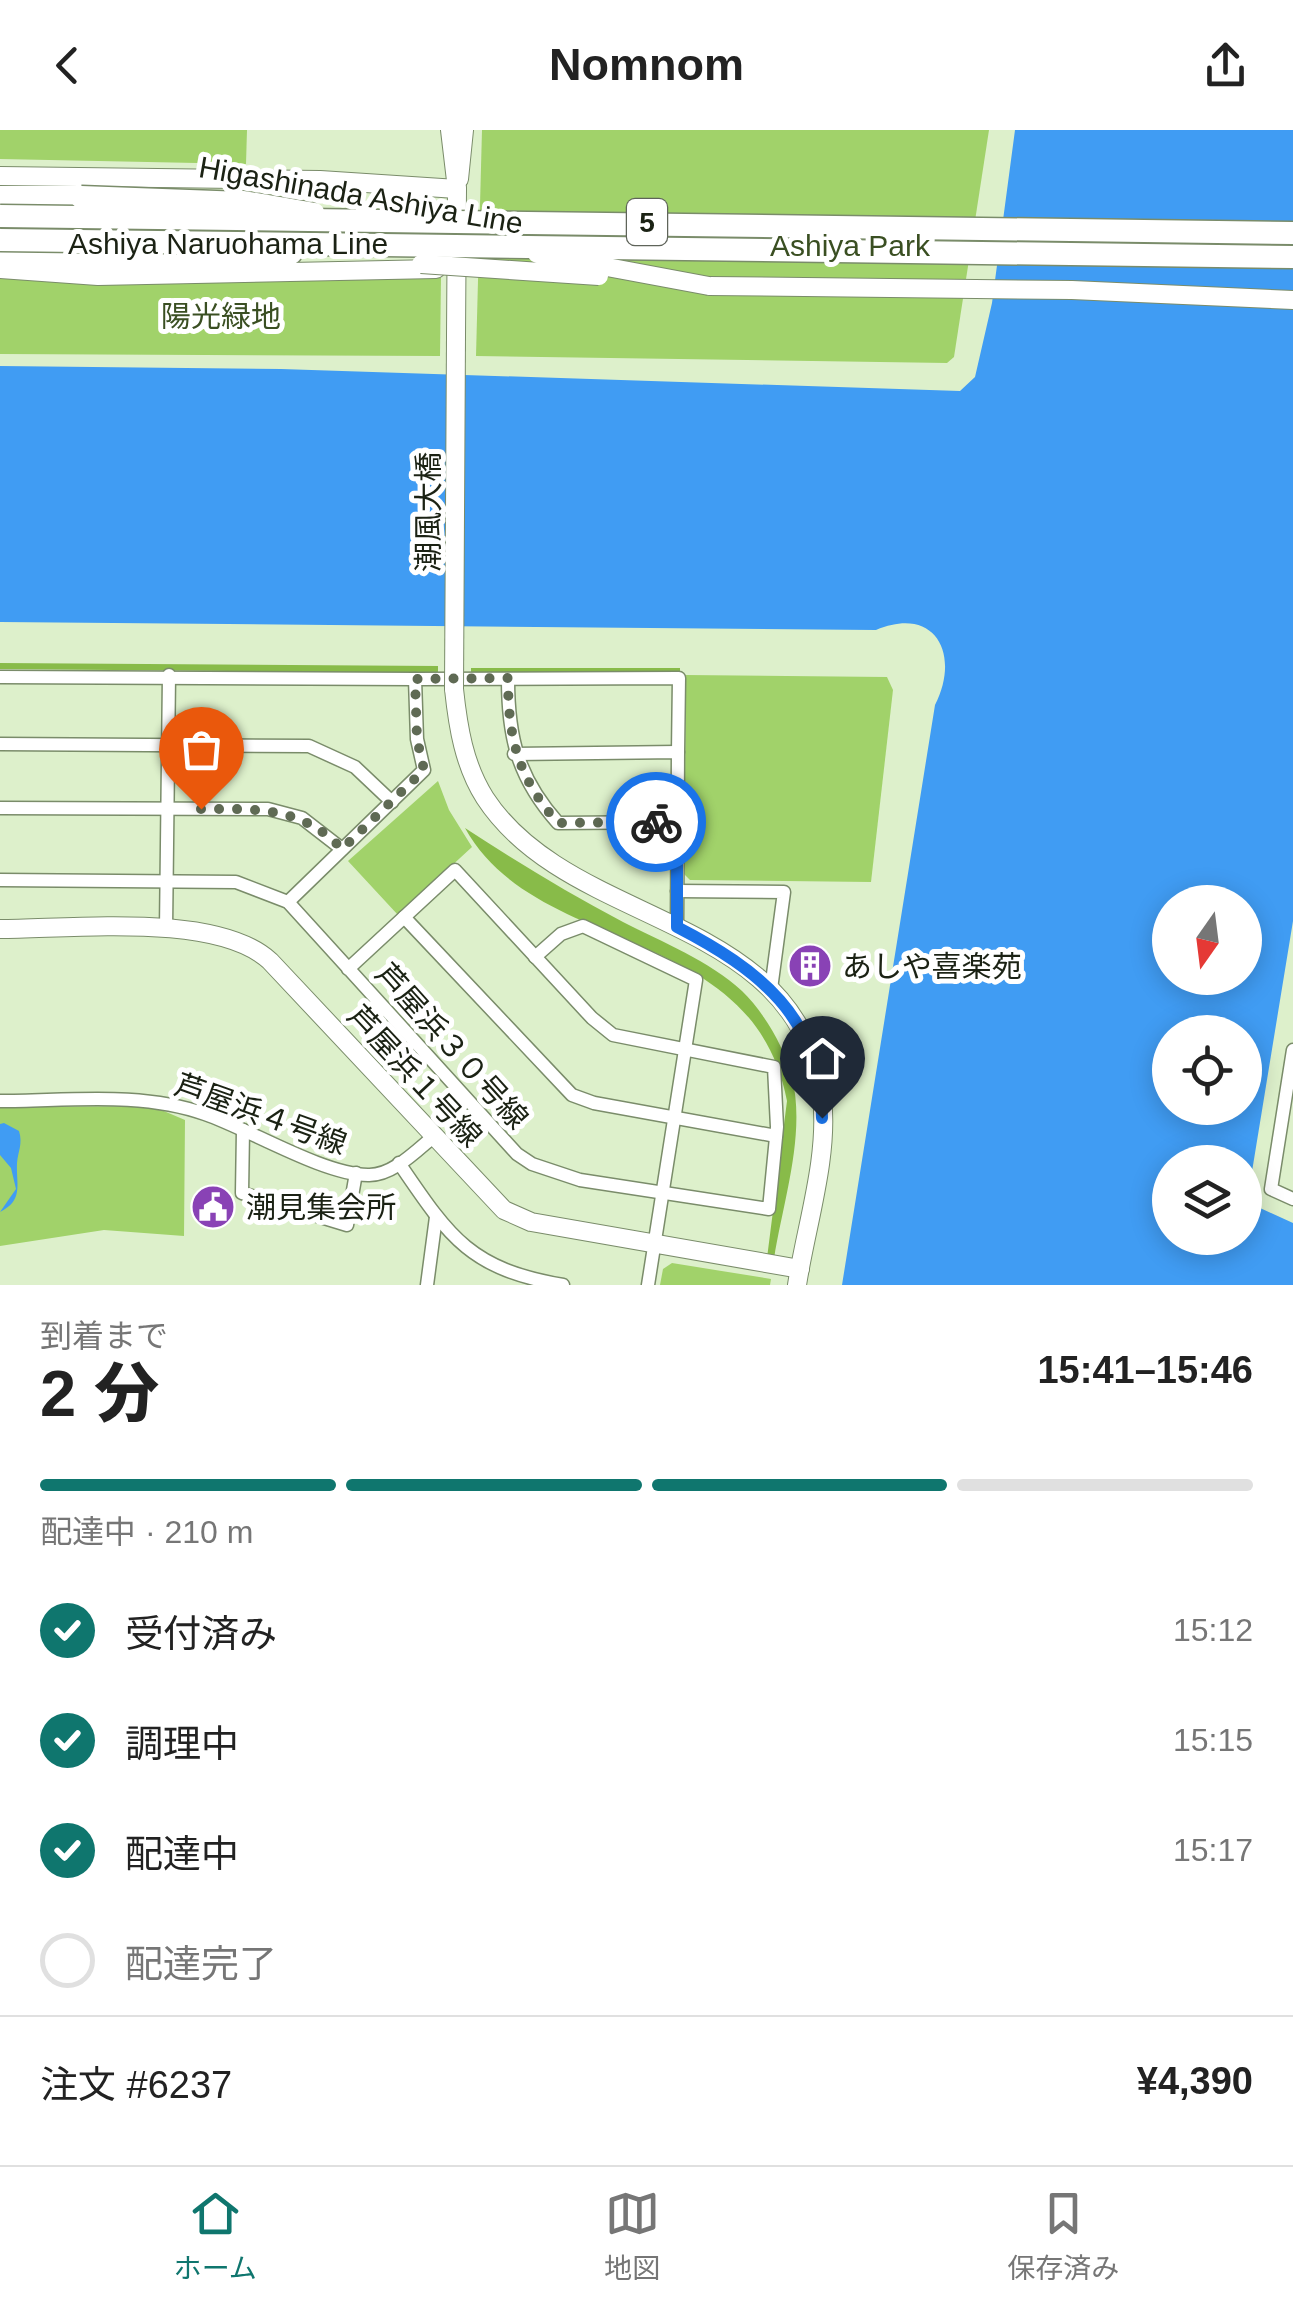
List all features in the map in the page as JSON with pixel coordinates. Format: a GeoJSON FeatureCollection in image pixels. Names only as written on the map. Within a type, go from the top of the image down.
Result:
{"type":"FeatureCollection","features":[{"type":"Feature","properties":{"kind":"highway","name":"5"},"geometry":{"type":"LineString","coordinates":[[0,196],[491,213],[574,221]]}},
{"type":"Feature","properties":{"kind":"highway","name":"5"},"geometry":{"type":"LineString","coordinates":[[0,216],[1293,233]]}},
{"type":"Feature","properties":{"kind":"highway","name":"5"},"geometry":{"type":"LineString","coordinates":[[0,240],[417,254]]}},
{"type":"Feature","properties":{"kind":"highway","name":"5"},"geometry":{"type":"LineString","coordinates":[[6,265],[417,254],[1293,257]]}},
{"type":"Feature","properties":{"kind":"main road"},"geometry":{"type":"LineString","coordinates":[[450,130],[456,189],[456,269]]}},
{"type":"Feature","properties":{"kind":"main road"},"geometry":{"type":"LineString","coordinates":[[456,189],[464,130]]}},
{"type":"Feature","properties":{"kind":"main road","name":"Ashiya Naruohama Line"},"geometry":{"type":"LineString","coordinates":[[0,176],[320,180],[456,189]]}},
{"type":"Feature","properties":{"kind":"main road","name":"Higashinada Ashiya Line"},"geometry":{"type":"LineString","coordinates":[[0,186],[149,188],[222,196],[709,286]]}},
{"type":"Feature","properties":{"kind":"main road","name":"Higashinada Ashiya Line"},"geometry":{"type":"LineString","coordinates":[[417,254],[709,286],[1072,290],[1293,300]]}},
{"type":"Feature","properties":{"kind":"main road","name":"Ashiya Naruohama Line"},"geometry":{"type":"LineString","coordinates":[[6,265],[98,276],[456,269]]}},
{"type":"Feature","properties":{"kind":"main road","name":"潮風大橋"},"geometry":{"type":"LineString","coordinates":[[456,269],[454,689],[470,768],[485,798],[506,823],[558,865],[677,927]]}},
{"type":"Feature","properties":{"kind":"main road"},"geometry":{"type":"LineString","coordinates":[[677,927],[740,962],[771,989],[805,1036],[822,1103],[798,1277]]}},
{"type":"Feature","properties":{"kind":"main road","name":"芦屋浜１号線"},"geometry":{"type":"LineString","coordinates":[[0,929],[204,930],[257,949],[488,1196],[516,1216],[655,1242],[798,1277]]}},
{"type":"Feature","properties":{"kind":"street"},"geometry":{"type":"LineString","coordinates":[[166,929],[169,675]]}},
{"type":"Feature","properties":{"kind":"street"},"geometry":{"type":"LineString","coordinates":[[0,677],[678,678],[677,927]]}},
{"type":"Feature","properties":{"kind":"street"},"geometry":{"type":"LineString","coordinates":[[508,678],[514,754],[530,789],[558,823],[677,822]]}},
{"type":"Feature","properties":{"kind":"street"},"geometry":{"type":"LineString","coordinates":[[0,880],[236,882],[288,902],[424,770],[417,739],[415,679]]}},
{"type":"Feature","properties":{"kind":"street"},"geometry":{"type":"LineString","coordinates":[[0,744],[308,746],[356,766],[392,802]]}},
{"type":"Feature","properties":{"kind":"street"},"geometry":{"type":"LineString","coordinates":[[514,754],[678,752]]}},
{"type":"Feature","properties":{"kind":"street"},"geometry":{"type":"LineString","coordinates":[[0,808],[286,813],[318,827],[342,849]]}},
{"type":"Feature","properties":{"kind":"street"},"geometry":{"type":"LineString","coordinates":[[348,968],[455,870],[613,1035],[774,1067],[776,1136],[594,1103],[564,1089],[404,917]]}},
{"type":"Feature","properties":{"kind":"street"},"geometry":{"type":"LineString","coordinates":[[677,891],[784,892],[771,989]]}},
{"type":"Feature","properties":{"kind":"street","name":"芦屋浜３０号線"},"geometry":{"type":"LineString","coordinates":[[288,902],[517,1154],[549,1173],[769,1208],[776,1136]]}},
{"type":"Feature","properties":{"kind":"street"},"geometry":{"type":"LineString","coordinates":[[535,957],[561,934],[583,926],[696,980],[648,1285]]}},
{"type":"Feature","properties":{"kind":"street"},"geometry":{"type":"LineString","coordinates":[[1293,1050],[1271,1189],[1293,1198]]}},
{"type":"Feature","properties":{"kind":"street","name":"芦屋浜４号線"},"geometry":{"type":"LineString","coordinates":[[0,1102],[150,1102],[206,1114],[356,1174],[380,1174],[433,1137]]}},
{"type":"Feature","properties":{"kind":"street"},"geometry":{"type":"LineString","coordinates":[[242,1130],[242,1193],[347,1225],[356,1174]]}},
{"type":"Feature","properties":{"kind":"street"},"geometry":{"type":"LineString","coordinates":[[399,1163],[436,1217],[458,1241],[497,1269],[563,1285]]}},
{"type":"Feature","properties":{"kind":"street"},"geometry":{"type":"LineString","coordinates":[[427,1285],[436,1217]]}},
{"type":"Feature","properties":{"kind":"street"},"geometry":{"type":"LineString","coordinates":[[492,1285],[497,1269]]}},
{"type":"Feature","properties":{"kind":"green space"},"geometry":{"type":"Polygon","coordinates":[[[0,130],[247,130],[246,164],[0,159],[0,130]]]}},
{"type":"Feature","properties":{"kind":"green space","name":"Ashiya Park"},"geometry":{"type":"Polygon","coordinates":[[[482,130],[989,130],[954,357],[947,363],[476,356],[482,130]]]}},
{"type":"Feature","properties":{"kind":"green space","name":"陽光緑地"},"geometry":{"type":"Polygon","coordinates":[[[0,276],[441,278],[440,356],[0,354],[0,276]]]}},
{"type":"Feature","properties":{"kind":"green space"},"geometry":{"type":"Polygon","coordinates":[[[0,663],[438,666],[438,673],[0,669],[0,663]]]}},
{"type":"Feature","properties":{"kind":"green space"},"geometry":{"type":"Polygon","coordinates":[[[471,668],[680,668],[680,675],[471,674],[471,668]]]}},
{"type":"Feature","properties":{"kind":"green space"},"geometry":{"type":"Polygon","coordinates":[[[686,675],[887,677],[893,690],[871,882],[690,880],[684,874],[686,675]]]}},
{"type":"Feature","properties":{"kind":"green space"},"geometry":{"type":"Polygon","coordinates":[[[438,781],[449,810],[472,847],[398,915],[348,861],[438,781]]]}},
{"type":"Feature","properties":{"kind":"green space"},"geometry":{"type":"Polygon","coordinates":[[[465,828],[582,900],[715,970],[758,1009],[784,1054],[796,1099],[792,1168],[774,1259],[767,1258],[787,1101],[766,1043],[732,1001],[689,970],[541,900],[498,870],[465,828]]]}},
{"type":"Feature","properties":{"kind":"green space"},"geometry":{"type":"Polygon","coordinates":[[[152,1106],[185,1120],[184,1236],[104,1230],[0,1246],[0,1107],[152,1106]]]}},
{"type":"Feature","properties":{"kind":"green space"},"geometry":{"type":"Polygon","coordinates":[[[672,1263],[771,1279],[770,1285],[660,1285],[663,1269],[672,1263]]]}},
{"type":"Feature","properties":{"kind":"water"},"geometry":{"type":"Polygon","coordinates":[[[1015,130],[1293,130],[1293,921],[1262,1110],[1262,1015],[1152,1015],[1152,1125],[1260,1125],[1256,1145],[1152,1145],[1152,1255],[1262,1255],[1262,1209],[1293,1223],[1293,1285],[842,1285],[935,705],[945,668],[937,639],[927,629],[914,624],[876,630],[0,622],[0,366],[281,369],[960,391],[975,377],[992,303],[1015,130]]]}},
{"type":"Feature","properties":{"kind":"water"},"geometry":{"type":"Polygon","coordinates":[[[0,1124],[19,1131],[20,1144],[16,1197],[0,1212],[16,1189],[11,1168],[0,1155],[0,1124]]]}},
{"type":"Feature","properties":{"kind":"way so far"},"geometry":{"type":"LineString","coordinates":[[201,809],[268,809],[286,813],[318,827],[342,849],[424,770],[417,739],[415,679],[508,678],[514,754],[530,789],[558,823],[656,822]]}},
{"type":"Feature","properties":{"kind":"place","name":"あしや喜楽苑"},"geometry":{"type":"Point","coordinates":[810,966]}},
{"type":"Feature","properties":{"kind":"place","name":"潮見集会所"},"geometry":{"type":"Point","coordinates":[213,1207]}},
{"type":"Feature","properties":{"kind":"route"},"geometry":{"type":"LineString","coordinates":[[656,822],[677,822],[677,927],[752,970],[788,1010],[813,1056],[822,1118]]}}]}
